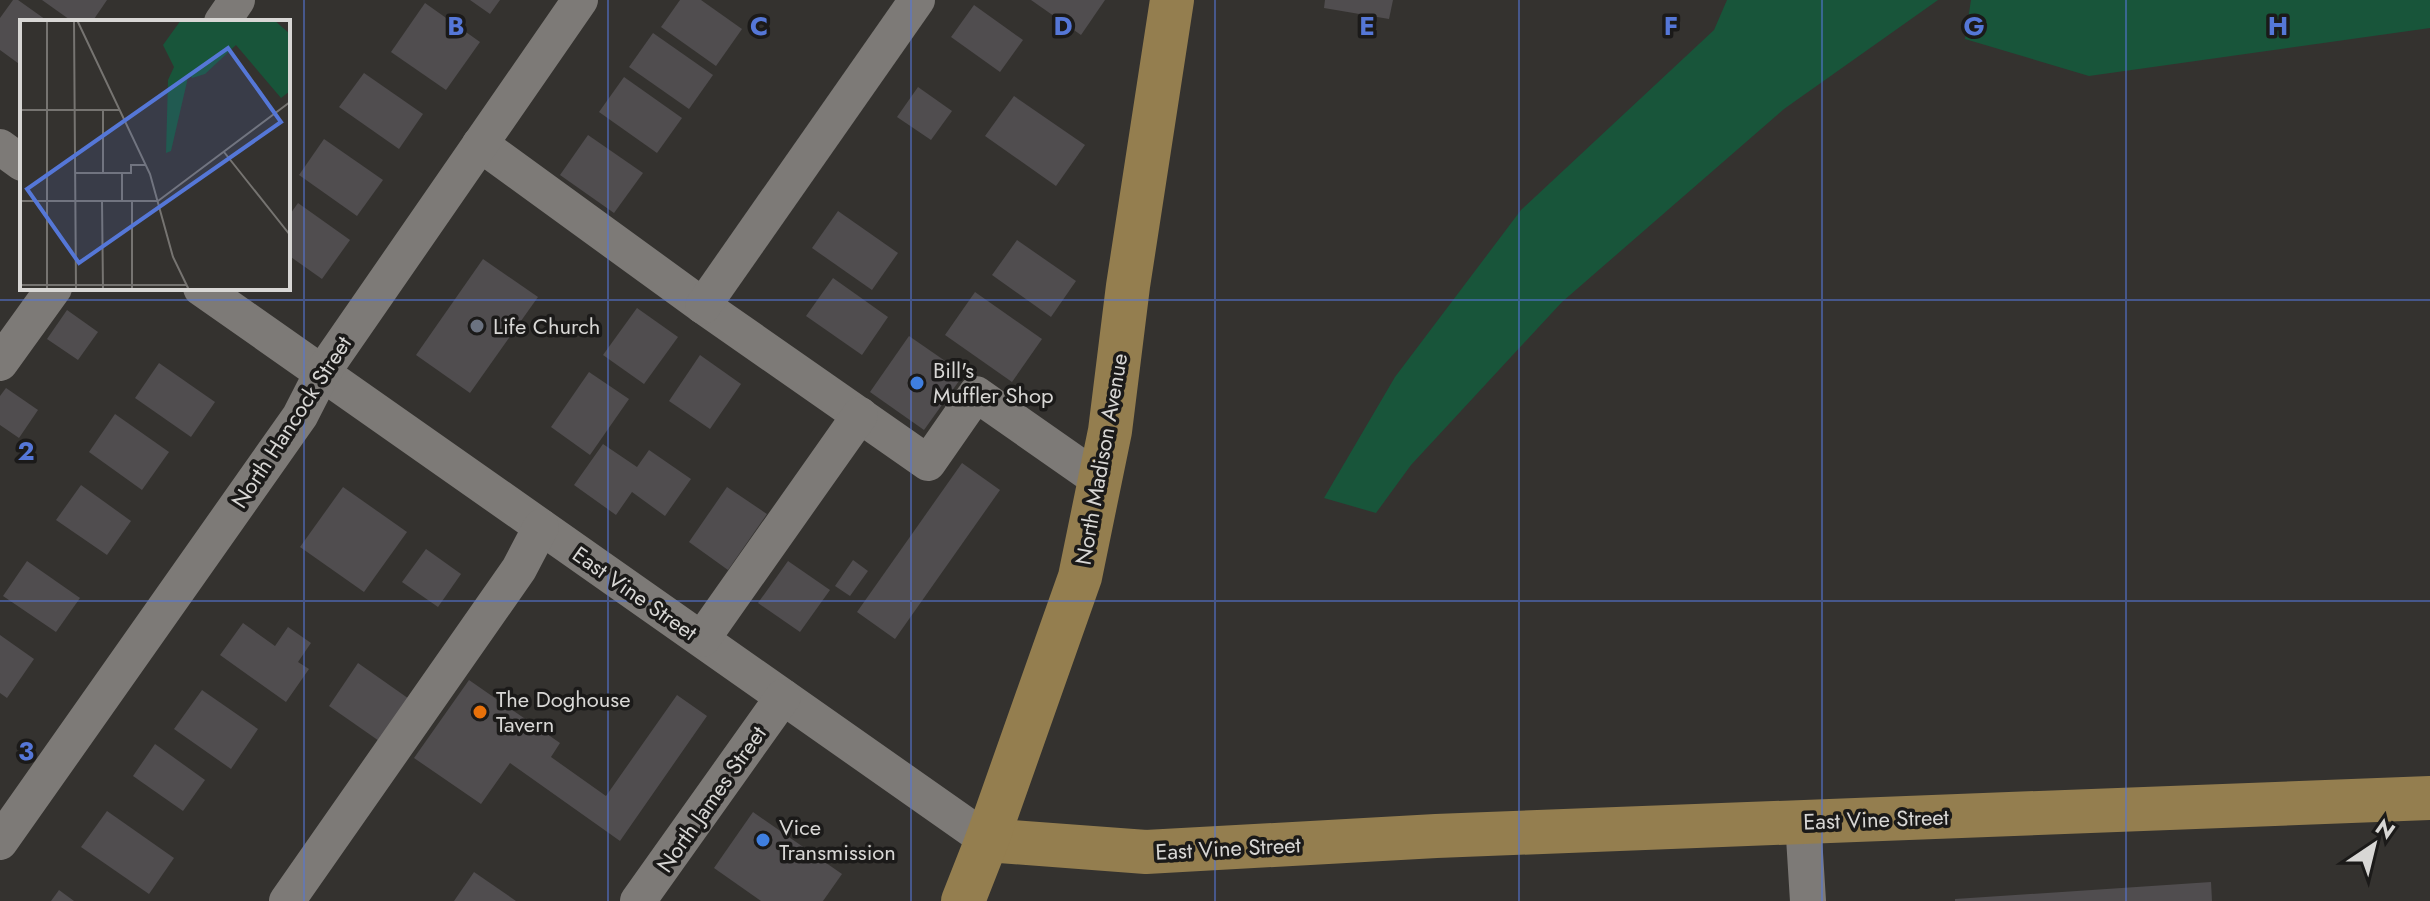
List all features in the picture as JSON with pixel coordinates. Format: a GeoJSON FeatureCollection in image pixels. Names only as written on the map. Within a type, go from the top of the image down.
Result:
{"type":"FeatureCollection","features":[{"type":"Feature","properties":{"kind":"main road","name":"North Madison Avenue"},"geometry":{"type":"LineString","coordinates":[[963,901],[1080,577],[1110,431],[1128,286],[1172,0]]}},
{"type":"Feature","properties":{"kind":"main road","name":"East Vine Street"},"geometry":{"type":"LineString","coordinates":[[987,840],[1146,852],[1436,836],[2430,798]]}},
{"type":"Feature","properties":{"kind":"street"},"geometry":{"type":"LineString","coordinates":[[223,20],[237,0]]}},
{"type":"Feature","properties":{"kind":"street","name":"North Hancock Street"},"geometry":{"type":"LineString","coordinates":[[0,842],[300,416],[322,373],[580,0]]}},
{"type":"Feature","properties":{"kind":"street"},"geometry":{"type":"LineString","coordinates":[[703,306],[917,0]]}},
{"type":"Feature","properties":{"kind":"street"},"geometry":{"type":"LineString","coordinates":[[480,144],[703,306],[928,463],[976,394],[1099,480]]}},
{"type":"Feature","properties":{"kind":"street"},"geometry":{"type":"LineString","coordinates":[[0,147],[20,162]]}},
{"type":"Feature","properties":{"kind":"street"},"geometry":{"type":"LineString","coordinates":[[0,363],[53,290]]}},
{"type":"Feature","properties":{"kind":"street","name":"East Vine Street"},"geometry":{"type":"LineString","coordinates":[[204,290],[987,840]]}},
{"type":"Feature","properties":{"kind":"street"},"geometry":{"type":"LineString","coordinates":[[702,639],[860,415]]}},
{"type":"Feature","properties":{"kind":"street"},"geometry":{"type":"LineString","coordinates":[[287,901],[519,569],[541,527]]}},
{"type":"Feature","properties":{"kind":"street","name":"North James Street"},"geometry":{"type":"LineString","coordinates":[[638,901],[783,697]]}},
{"type":"Feature","properties":{"kind":"street"},"geometry":{"type":"LineString","coordinates":[[1803,821],[1808,901]]}},
{"type":"Feature","properties":{"kind":"green space"},"geometry":{"type":"Polygon","coordinates":[[[1727,0],[1938,0],[1784,109],[1562,302],[1411,465],[1376,513],[1324,498],[1395,377],[1521,210],[1714,30],[1727,0]]]}},
{"type":"Feature","properties":{"kind":"green space"},"geometry":{"type":"Polygon","coordinates":[[[1971,0],[2430,0],[2430,28],[2089,76],[1965,39],[1971,0]]]}},
{"type":"Feature","properties":{"kind":"building"},"geometry":{"type":"Polygon","coordinates":[[[13,0],[18,0],[46,20],[20,20],[20,65],[0,50],[0,18],[13,0]]]}},
{"type":"Feature","properties":{"kind":"building"},"geometry":{"type":"Polygon","coordinates":[[[42,0],[107,0],[93,20],[70,20],[42,0]]]}},
{"type":"Feature","properties":{"kind":"building"},"geometry":{"type":"Polygon","coordinates":[[[470,0],[500,0],[490,14],[470,0]]]}},
{"type":"Feature","properties":{"kind":"building"},"geometry":{"type":"Polygon","coordinates":[[[680,0],[701,0],[742,29],[716,66],[661,27],[680,0]]]}},
{"type":"Feature","properties":{"kind":"building"},"geometry":{"type":"Polygon","coordinates":[[[1031,0],[1105,0],[1081,35],[1031,0]]]}},
{"type":"Feature","properties":{"kind":"building"},"geometry":{"type":"Polygon","coordinates":[[[1325,0],[1393,0],[1389,19],[1324,8],[1325,0]]]}},
{"type":"Feature","properties":{"kind":"building"},"geometry":{"type":"Polygon","coordinates":[[[425,3],[480,42],[446,90],[391,52],[425,3]]]}},
{"type":"Feature","properties":{"kind":"building"},"geometry":{"type":"Polygon","coordinates":[[[974,5],[1023,40],[1000,72],[951,37],[974,5]]]}},
{"type":"Feature","properties":{"kind":"building"},"geometry":{"type":"Polygon","coordinates":[[[653,33],[713,75],[689,109],[629,67],[653,33]]]}},
{"type":"Feature","properties":{"kind":"building"},"geometry":{"type":"Polygon","coordinates":[[[364,73],[423,114],[399,149],[339,107],[364,73]]]}},
{"type":"Feature","properties":{"kind":"building"},"geometry":{"type":"Polygon","coordinates":[[[624,77],[682,118],[657,153],[599,112],[624,77]]]}},
{"type":"Feature","properties":{"kind":"building"},"geometry":{"type":"Polygon","coordinates":[[[918,87],[952,111],[931,140],[897,117],[918,87]]]}},
{"type":"Feature","properties":{"kind":"building"},"geometry":{"type":"Polygon","coordinates":[[[1014,96],[1085,145],[1056,186],[985,136],[1014,96]]]}},
{"type":"Feature","properties":{"kind":"building"},"geometry":{"type":"Polygon","coordinates":[[[588,135],[643,173],[614,213],[560,175],[588,135]]]}},
{"type":"Feature","properties":{"kind":"building"},"geometry":{"type":"Polygon","coordinates":[[[324,139],[383,180],[357,216],[299,175],[324,139]]]}},
{"type":"Feature","properties":{"kind":"building"},"geometry":{"type":"Polygon","coordinates":[[[298,203],[350,240],[322,279],[290,256],[290,214],[298,203]]]}},
{"type":"Feature","properties":{"kind":"building"},"geometry":{"type":"Polygon","coordinates":[[[838,211],[898,253],[872,290],[812,248],[838,211]]]}},
{"type":"Feature","properties":{"kind":"building"},"geometry":{"type":"Polygon","coordinates":[[[1017,240],[1076,281],[1051,317],[992,275],[1017,240]]]}},
{"type":"Feature","properties":{"kind":"building","name":"Life Church"},"geometry":{"type":"Polygon","coordinates":[[[483,259],[538,297],[470,393],[416,355],[483,259]]]}},
{"type":"Feature","properties":{"kind":"building"},"geometry":{"type":"Polygon","coordinates":[[[833,278],[888,317],[862,355],[806,316],[833,278]]]}},
{"type":"Feature","properties":{"kind":"building"},"geometry":{"type":"Polygon","coordinates":[[[975,292],[1042,339],[1012,382],[945,335],[975,292]]]}},
{"type":"Feature","properties":{"kind":"building"},"geometry":{"type":"Polygon","coordinates":[[[637,308],[678,337],[644,384],[603,355],[637,308]]]}},
{"type":"Feature","properties":{"kind":"building"},"geometry":{"type":"Polygon","coordinates":[[[67,310],[98,332],[78,360],[47,339],[67,310]]]}},
{"type":"Feature","properties":{"kind":"building","name":"Bill's Muffler Shop"},"geometry":{"type":"Polygon","coordinates":[[[909,336],[964,374],[924,430],[870,392],[909,336]]]}},
{"type":"Feature","properties":{"kind":"building"},"geometry":{"type":"Polygon","coordinates":[[[700,355],[741,384],[710,429],[669,401],[700,355]]]}},
{"type":"Feature","properties":{"kind":"building"},"geometry":{"type":"Polygon","coordinates":[[[159,363],[215,402],[191,437],[135,398],[159,363]]]}},
{"type":"Feature","properties":{"kind":"building"},"geometry":{"type":"Polygon","coordinates":[[[589,372],[629,399],[590,455],[551,427],[589,372]]]}},
{"type":"Feature","properties":{"kind":"building"},"geometry":{"type":"Polygon","coordinates":[[[6,388],[38,410],[19,438],[0,425],[0,396],[6,388]]]}},
{"type":"Feature","properties":{"kind":"building"},"geometry":{"type":"Polygon","coordinates":[[[115,414],[169,452],[142,490],[89,452],[115,414]]]}},
{"type":"Feature","properties":{"kind":"building"},"geometry":{"type":"Polygon","coordinates":[[[603,444],[637,467],[649,450],[691,479],[665,516],[632,492],[616,515],[574,485],[603,444]]]}},
{"type":"Feature","properties":{"kind":"building"},"geometry":{"type":"Polygon","coordinates":[[[962,463],[1000,490],[895,639],[857,612],[962,463]]]}},
{"type":"Feature","properties":{"kind":"building"},"geometry":{"type":"Polygon","coordinates":[[[81,485],[131,521],[107,555],[56,520],[81,485]]]}},
{"type":"Feature","properties":{"kind":"building"},"geometry":{"type":"Polygon","coordinates":[[[343,487],[407,532],[364,592],[300,547],[343,487]]]}},
{"type":"Feature","properties":{"kind":"building"},"geometry":{"type":"Polygon","coordinates":[[[727,487],[767,514],[728,570],[689,542],[727,487]]]}},
{"type":"Feature","properties":{"kind":"building"},"geometry":{"type":"Polygon","coordinates":[[[426,549],[461,574],[438,607],[402,582],[426,549]]]}},
{"type":"Feature","properties":{"kind":"building"},"geometry":{"type":"Polygon","coordinates":[[[853,560],[868,571],[850,596],[835,586],[853,560]]]}},
{"type":"Feature","properties":{"kind":"building"},"geometry":{"type":"Polygon","coordinates":[[[27,561],[80,598],[56,632],[3,596],[27,561]]]}},
{"type":"Feature","properties":{"kind":"building"},"geometry":{"type":"Polygon","coordinates":[[[788,561],[830,590],[800,632],[758,603],[788,561]]]}},
{"type":"Feature","properties":{"kind":"building"},"geometry":{"type":"Polygon","coordinates":[[[243,623],[275,646],[288,627],[311,643],[298,662],[309,669],[286,702],[220,655],[243,623]]]}},
{"type":"Feature","properties":{"kind":"building"},"geometry":{"type":"Polygon","coordinates":[[[0,635],[34,659],[7,698],[0,693],[0,635]]]}},
{"type":"Feature","properties":{"kind":"building"},"geometry":{"type":"Polygon","coordinates":[[[358,663],[412,701],[382,743],[329,706],[358,663]]]}},
{"type":"Feature","properties":{"kind":"building"},"geometry":{"type":"Polygon","coordinates":[[[469,680],[560,743],[551,757],[606,796],[677,695],[707,716],[620,841],[510,763],[481,804],[414,758],[469,680]]]}},
{"type":"Feature","properties":{"kind":"building"},"geometry":{"type":"Polygon","coordinates":[[[202,690],[258,729],[231,769],[174,729],[202,690]]]}},
{"type":"Feature","properties":{"kind":"building"},"geometry":{"type":"Polygon","coordinates":[[[155,744],[205,780],[183,811],[133,776],[155,744]]]}},
{"type":"Feature","properties":{"kind":"building"},"geometry":{"type":"Polygon","coordinates":[[[107,811],[174,858],[149,894],[81,847],[107,811]]]}},
{"type":"Feature","properties":{"kind":"building","name":"Vice Transmission"},"geometry":{"type":"Polygon","coordinates":[[[753,812],[842,874],[823,901],[761,901],[714,868],[753,812]]]}},
{"type":"Feature","properties":{"kind":"building"},"geometry":{"type":"Polygon","coordinates":[[[474,872],[516,901],[454,901],[474,872]]]}},
{"type":"Feature","properties":{"kind":"building"},"geometry":{"type":"Polygon","coordinates":[[[2211,882],[2212,901],[1955,901],[1955,899],[2211,882]]]}},
{"type":"Feature","properties":{"kind":"building"},"geometry":{"type":"Polygon","coordinates":[[[59,890],[74,901],[51,901],[59,890]]]}},
{"type":"Feature","properties":{"kind":"place","name":"Life Church"},"geometry":{"type":"Point","coordinates":[477,326]}},
{"type":"Feature","properties":{"kind":"place","name":"Bill's Muffler Shop"},"geometry":{"type":"Point","coordinates":[917,383]}},
{"type":"Feature","properties":{"kind":"place","name":"The Doghouse Tavern"},"geometry":{"type":"Point","coordinates":[480,712]}},
{"type":"Feature","properties":{"kind":"place","name":"Vice Transmission"},"geometry":{"type":"Point","coordinates":[763,840]}}]}
